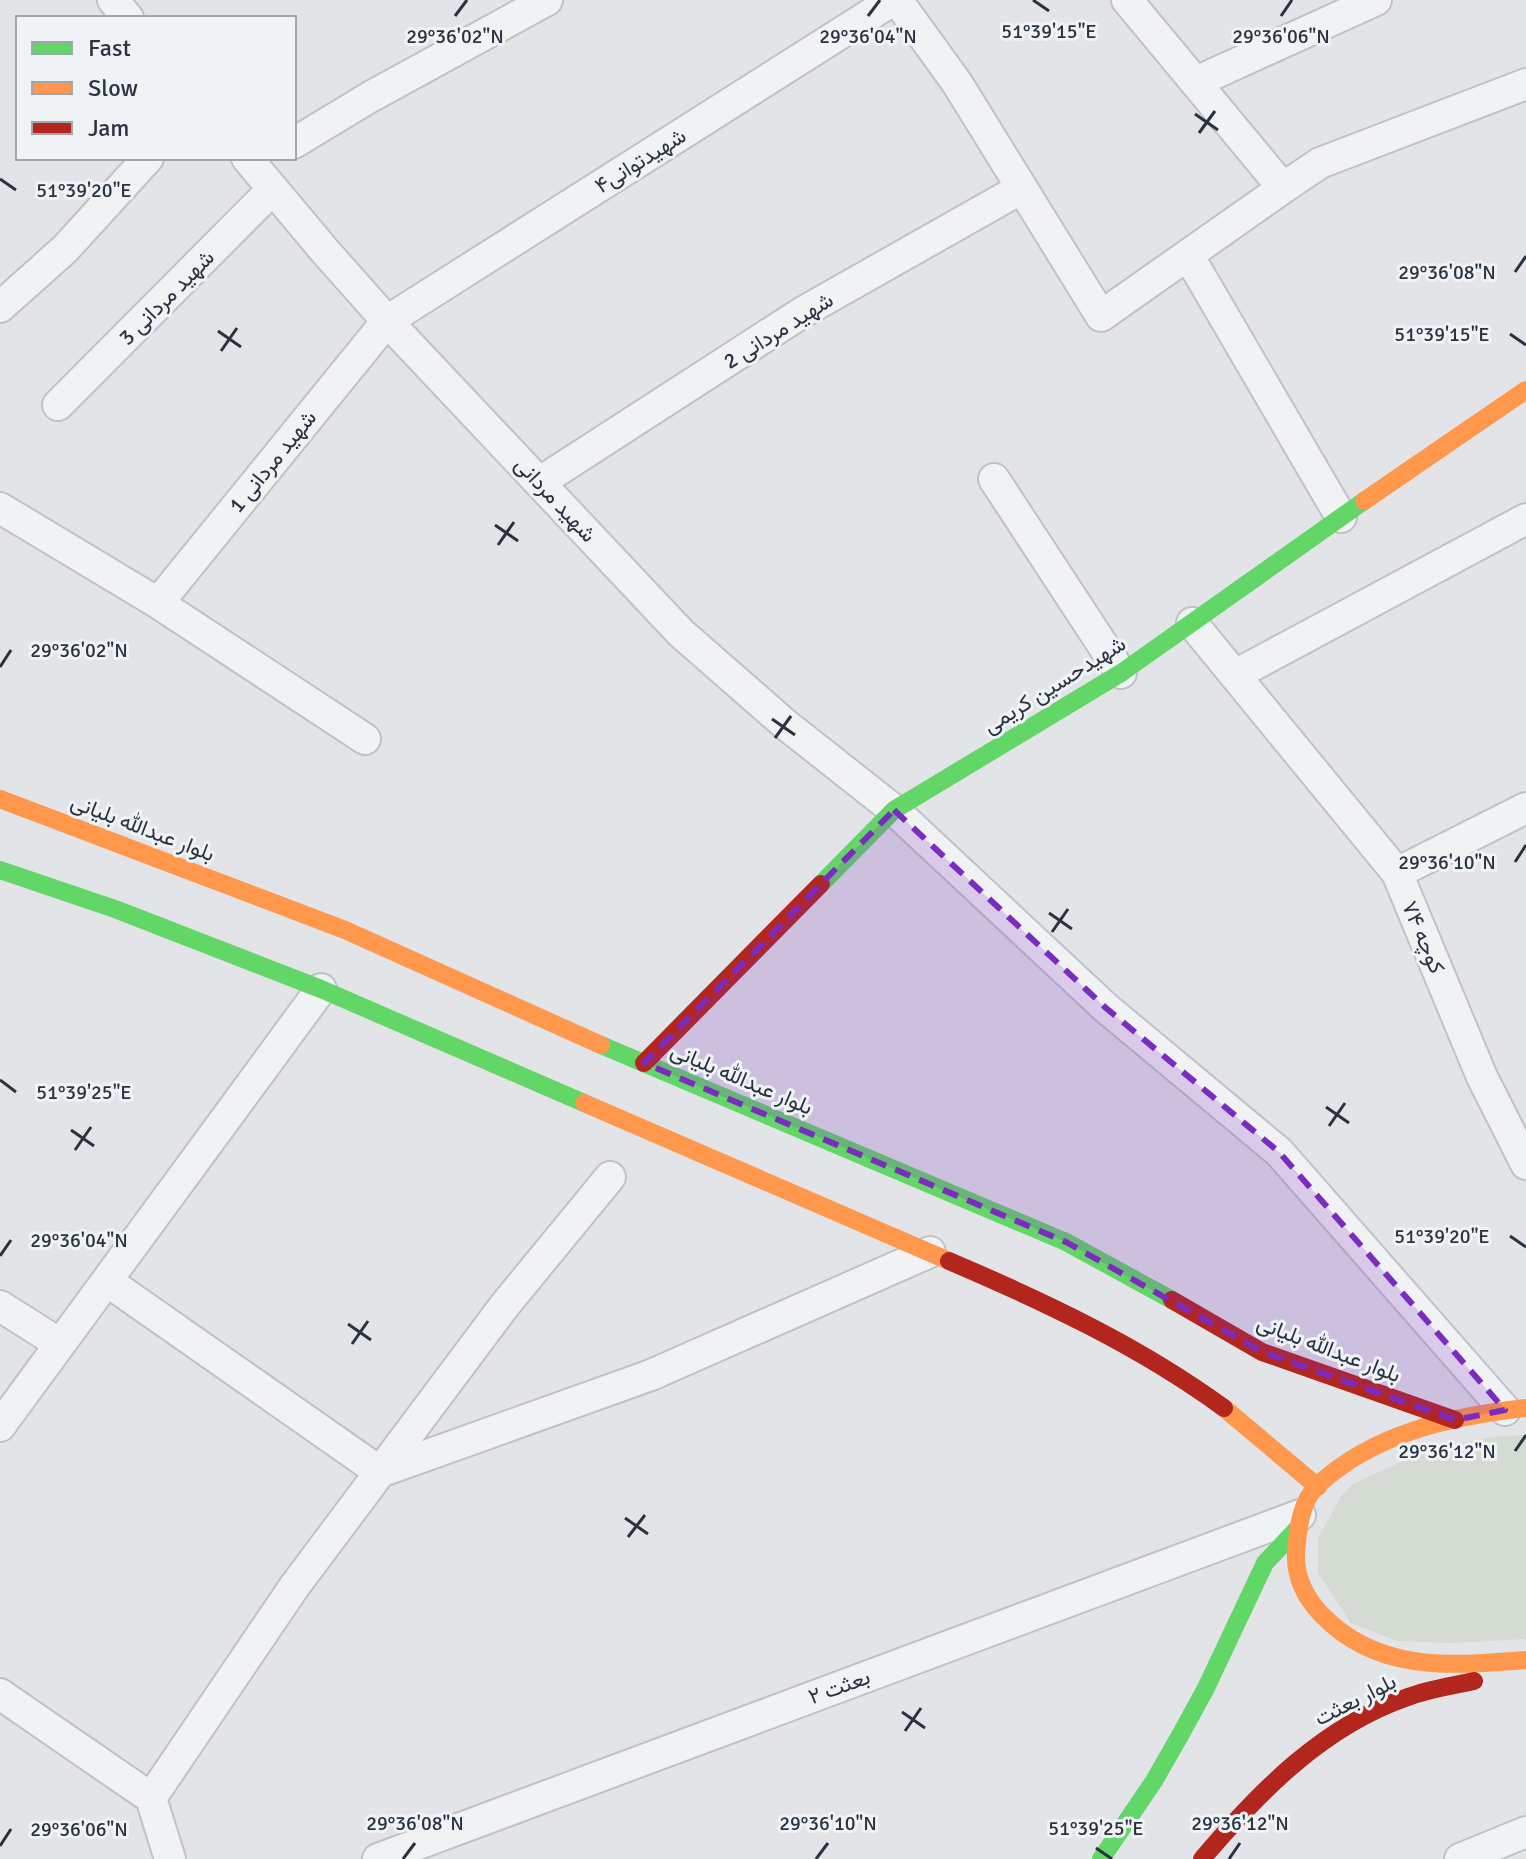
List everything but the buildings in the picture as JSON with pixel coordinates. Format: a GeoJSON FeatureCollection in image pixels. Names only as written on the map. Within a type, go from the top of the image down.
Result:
{"type":"FeatureCollection","features":[{"type":"Feature","properties":{"kind":"main road","name":"شهیدحسین کریمی"},"geometry":{"type":"LineString","coordinates":[[644,1063],[894,810],[1121,673],[1526,390]]}},
{"type":"Feature","properties":{"kind":"main road","name":"بلوار عبدالله بلیانی"},"geometry":{"type":"LineString","coordinates":[[0,799],[345,930],[644,1063],[1066,1242],[1262,1352],[1455,1420]]}},
{"type":"Feature","properties":{"kind":"main road"},"geometry":{"type":"LineString","coordinates":[[0,870],[115,909],[321,989],[1038,1299],[1135,1351],[1208,1396],[1318,1487]]}},
{"type":"Feature","properties":{"kind":"main road"},"geometry":{"type":"LineString","coordinates":[[1101,1859],[1154,1781],[1182,1732],[1265,1563],[1299,1522],[1318,1487],[1356,1457],[1396,1435],[1516,1409]]}},
{"type":"Feature","properties":{"kind":"main road"},"geometry":{"type":"LineString","coordinates":[[1299,1522],[1295,1560],[1298,1576],[1311,1602],[1332,1628],[1366,1651],[1420,1664],[1526,1660]]}},
{"type":"Feature","properties":{"kind":"main road","name":"بلوار بعثت"},"geometry":{"type":"LineString","coordinates":[[1202,1859],[1242,1811],[1327,1737],[1405,1698],[1526,1668]]}},
{"type":"Feature","properties":{"kind":"street"},"geometry":{"type":"LineString","coordinates":[[113,0],[126,16]]}},
{"type":"Feature","properties":{"kind":"street"},"geometry":{"type":"LineString","coordinates":[[296,142],[370,97],[547,0]]}},
{"type":"Feature","properties":{"kind":"street"},"geometry":{"type":"LineString","coordinates":[[895,0],[957,83],[1101,316],[1320,163],[1526,84]]}},
{"type":"Feature","properties":{"kind":"street","name":"شهیدتوانی۴"},"geometry":{"type":"LineString","coordinates":[[387,321],[895,0]]}},
{"type":"Feature","properties":{"kind":"street"},"geometry":{"type":"LineString","coordinates":[[1127,0],[1283,188]]}},
{"type":"Feature","properties":{"kind":"street"},"geometry":{"type":"LineString","coordinates":[[1196,82],[1376,0]]}},
{"type":"Feature","properties":{"kind":"street"},"geometry":{"type":"LineString","coordinates":[[0,307],[65,249],[146,160]]}},
{"type":"Feature","properties":{"kind":"street","name":"شهید مردانی"},"geometry":{"type":"LineString","coordinates":[[261,168],[387,321],[681,633],[785,724],[894,810],[1106,1008],[1279,1152],[1516,1409]]}},
{"type":"Feature","properties":{"kind":"street","name":"شهید مردانی 3"},"geometry":{"type":"LineString","coordinates":[[58,405],[261,168]]}},
{"type":"Feature","properties":{"kind":"street","name":"شهید مردانی 2"},"geometry":{"type":"LineString","coordinates":[[540,482],[803,312],[1022,188]]}},
{"type":"Feature","properties":{"kind":"street"},"geometry":{"type":"LineString","coordinates":[[1188,255],[1341,517]]}},
{"type":"Feature","properties":{"kind":"street","name":"شهید مردانی 1"},"geometry":{"type":"LineString","coordinates":[[158,603],[387,321]]}},
{"type":"Feature","properties":{"kind":"street"},"geometry":{"type":"LineString","coordinates":[[994,479],[1121,673]]}},
{"type":"Feature","properties":{"kind":"street"},"geometry":{"type":"LineString","coordinates":[[0,508],[158,603],[365,739]]}},
{"type":"Feature","properties":{"kind":"street"},"geometry":{"type":"LineString","coordinates":[[1235,675],[1526,519]]}},
{"type":"Feature","properties":{"kind":"street","name":"کوچه ۷۴"},"geometry":{"type":"LineString","coordinates":[[1192,623],[1397,873],[1482,1077],[1515,1116],[1526,1164]]}},
{"type":"Feature","properties":{"kind":"street"},"geometry":{"type":"LineString","coordinates":[[1397,873],[1526,808]]}},
{"type":"Feature","properties":{"kind":"street"},"geometry":{"type":"LineString","coordinates":[[0,1426],[321,989]]}},
{"type":"Feature","properties":{"kind":"street"},"geometry":{"type":"LineString","coordinates":[[151,1798],[294,1587],[505,1305],[610,1177]]}},
{"type":"Feature","properties":{"kind":"street"},"geometry":{"type":"LineString","coordinates":[[380,1472],[651,1375],[930,1252]]}},
{"type":"Feature","properties":{"kind":"street"},"geometry":{"type":"LineString","coordinates":[[107,1281],[380,1472]]}},
{"type":"Feature","properties":{"kind":"street"},"geometry":{"type":"LineString","coordinates":[[0,1306],[60,1344]]}},
{"type":"Feature","properties":{"kind":"street","name":"بعثت ۲"},"geometry":{"type":"LineString","coordinates":[[393,1856],[1299,1522]]}},
{"type":"Feature","properties":{"kind":"street"},"geometry":{"type":"LineString","coordinates":[[0,1694],[151,1798],[170,1859]]}},
{"type":"Feature","properties":{"kind":"street"},"geometry":{"type":"LineString","coordinates":[[1460,1859],[1526,1832]]}},
{"type":"Feature","properties":{"kind":"highlighted area"},"geometry":{"type":"Polygon","coordinates":[[[894,810],[1106,1008],[1279,1152],[1505,1410],[1455,1420],[1262,1352],[1066,1242],[644,1063],[894,810]]]}},
{"type":"Feature","properties":{"kind":"shaded area"},"geometry":{"type":"Polygon","coordinates":[[[1526,1435],[1526,1639],[1453,1643],[1397,1641],[1351,1623],[1318,1573],[1318,1538],[1342,1495],[1353,1484],[1433,1447],[1526,1435]]]}},
{"type":"Feature","properties":{"kind":"traffic: fast"},"geometry":{"type":"LineString","coordinates":[[821,884],[894,810],[1121,673],[1364,501]]}},
{"type":"Feature","properties":{"kind":"traffic: fast"},"geometry":{"type":"LineString","coordinates":[[0,870],[115,909],[321,989],[584,1103]]}},
{"type":"Feature","properties":{"kind":"traffic: fast"},"geometry":{"type":"LineString","coordinates":[[601,1045],[1066,1242],[1172,1300]]}},
{"type":"Feature","properties":{"kind":"traffic: fast"},"geometry":{"type":"LineString","coordinates":[[1101,1859],[1154,1781],[1182,1732],[1265,1563],[1297,1529]]}},
{"type":"Feature","properties":{"kind":"traffic: slow"},"geometry":{"type":"LineString","coordinates":[[1364,501],[1526,390]]}},
{"type":"Feature","properties":{"kind":"traffic: slow"},"geometry":{"type":"LineString","coordinates":[[0,799],[345,930],[601,1045]]}},
{"type":"Feature","properties":{"kind":"traffic: slow"},"geometry":{"type":"LineString","coordinates":[[584,1103],[949,1261]]}},
{"type":"Feature","properties":{"kind":"traffic: slow"},"geometry":{"type":"LineString","coordinates":[[1224,1408],[1318,1487]]}},
{"type":"Feature","properties":{"kind":"traffic: slow"},"geometry":{"type":"LineString","coordinates":[[1526,1408],[1470,1416],[1415,1430],[1364,1452],[1340,1467],[1318,1485],[1307,1500],[1301,1517],[1296,1553],[1299,1578],[1315,1607],[1343,1633],[1366,1647],[1391,1656],[1443,1664],[1526,1660]]}},
{"type":"Feature","properties":{"kind":"traffic: jam"},"geometry":{"type":"LineString","coordinates":[[644,1063],[821,884]]}},
{"type":"Feature","properties":{"kind":"traffic: jam"},"geometry":{"type":"LineString","coordinates":[[949,1261],[1125,1345],[1224,1408]]}},
{"type":"Feature","properties":{"kind":"traffic: jam"},"geometry":{"type":"LineString","coordinates":[[1172,1300],[1262,1352],[1455,1420]]}},
{"type":"Feature","properties":{"kind":"traffic: jam"},"geometry":{"type":"LineString","coordinates":[[1202,1859],[1270,1786],[1320,1743],[1348,1725],[1408,1697],[1474,1681]]}}]}
